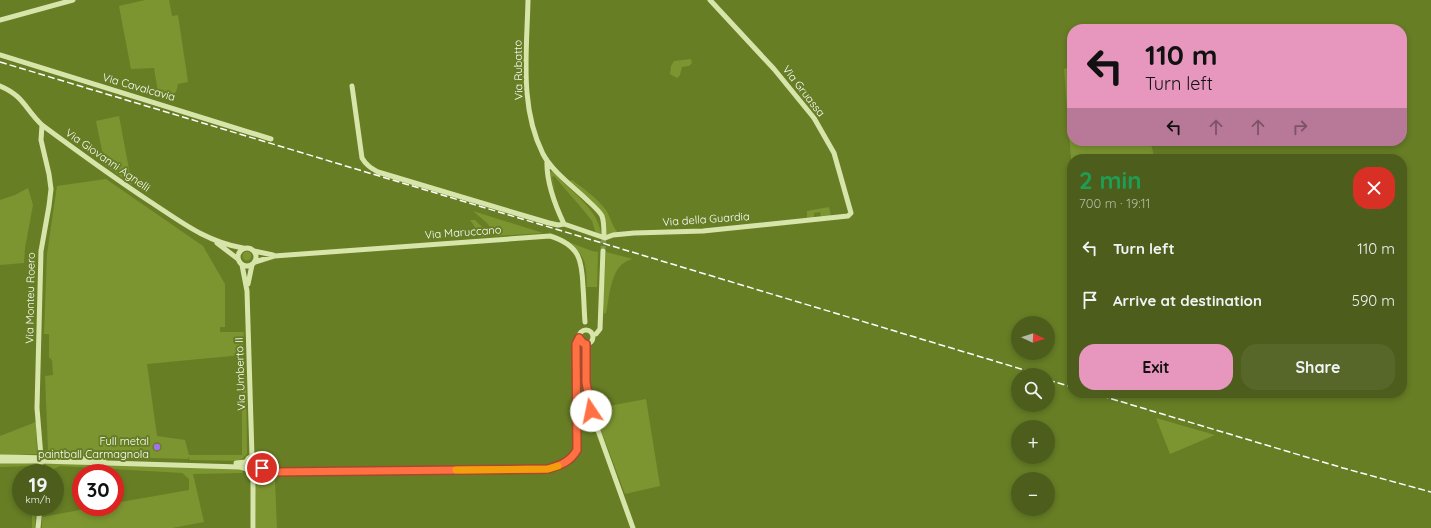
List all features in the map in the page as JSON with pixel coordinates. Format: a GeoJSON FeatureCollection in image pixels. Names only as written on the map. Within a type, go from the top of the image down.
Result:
{"type":"FeatureCollection","features":[{"type":"Feature","properties":{"kind":"street"},"geometry":{"type":"LineString","coordinates":[[0,20],[73,0]]}},
{"type":"Feature","properties":{"kind":"street","name":"Via Rubatto"},"geometry":{"type":"LineString","coordinates":[[528,0],[527,98],[537,138],[547,160],[598,210],[603,222],[604,234]]}},
{"type":"Feature","properties":{"kind":"street","name":"Via Gruassa"},"geometry":{"type":"LineString","coordinates":[[710,0],[774,69],[814,118],[834,152],[851,214]]}},
{"type":"Feature","properties":{"kind":"street","name":"Via Cavalcavia"},"geometry":{"type":"LineString","coordinates":[[0,55],[271,139]]}},
{"type":"Feature","properties":{"kind":"street","name":"Via Giovanni Agnelli"},"geometry":{"type":"LineString","coordinates":[[0,86],[12,92],[24,102],[42,125],[109,174],[198,233],[227,245],[243,248]]}},
{"type":"Feature","properties":{"kind":"street","name":"Via della Guardia"},"geometry":{"type":"LineString","coordinates":[[352,86],[362,158],[365,164],[378,172],[549,223],[558,225],[564,224],[604,238],[613,235],[634,233],[728,229],[848,216],[851,214]]}},
{"type":"Feature","properties":{"kind":"street","name":"Via Monteu Roero"},"geometry":{"type":"LineString","coordinates":[[41,464],[37,408],[40,251],[51,189],[41,140],[42,125]]}},
{"type":"Feature","properties":{"kind":"street"},"geometry":{"type":"LineString","coordinates":[[547,160],[549,182],[564,224]]}},
{"type":"Feature","properties":{"kind":"street","name":"Via Maruccano"},"geometry":{"type":"LineString","coordinates":[[253,264],[274,256],[550,236],[560,239],[568,244],[576,251],[581,262],[585,322]]}},
{"type":"Feature","properties":{"kind":"street","name":"Via Giovanni Agnelli"},"geometry":{"type":"LineString","coordinates":[[213,240],[238,259]]}},
{"type":"Feature","properties":{"kind":"street"},"geometry":{"type":"LineString","coordinates":[[243,248],[250,248],[254,251],[257,257],[253,264],[247,266],[242,265],[238,259],[243,248]]}},
{"type":"Feature","properties":{"kind":"street","name":"Via Maruccano"},"geometry":{"type":"LineString","coordinates":[[254,251],[274,256]]}},
{"type":"Feature","properties":{"kind":"street"},"geometry":{"type":"LineString","coordinates":[[592,335],[596,334],[600,329],[603,251]]}},
{"type":"Feature","properties":{"kind":"street","name":"Via Umberto II"},"geometry":{"type":"LineString","coordinates":[[248,291],[253,264]]}},
{"type":"Feature","properties":{"kind":"street","name":"Via Umberto II"},"geometry":{"type":"LineString","coordinates":[[242,265],[248,291],[252,456]]}},
{"type":"Feature","properties":{"kind":"street"},"geometry":{"type":"LineString","coordinates":[[0,461],[41,459],[240,463],[246,462],[252,456],[259,458],[262,468],[266,471],[273,472],[548,469],[568,461],[577,450],[576,344],[580,334],[585,330],[592,335]]}},
{"type":"Feature","properties":{"kind":"street"},"geometry":{"type":"LineString","coordinates":[[586,344],[590,343],[592,340],[592,335]]}},
{"type":"Feature","properties":{"kind":"street"},"geometry":{"type":"LineString","coordinates":[[579,338],[586,344]]}},
{"type":"Feature","properties":{"kind":"street"},"geometry":{"type":"LineString","coordinates":[[586,344],[586,382],[591,411],[634,528]]}},
{"type":"Feature","properties":{"kind":"street"},"geometry":{"type":"LineString","coordinates":[[0,457],[225,466],[240,467],[253,472],[262,468]]}},
{"type":"Feature","properties":{"kind":"street"},"geometry":{"type":"LineString","coordinates":[[246,462],[247,469]]}},
{"type":"Feature","properties":{"kind":"street"},"geometry":{"type":"LineString","coordinates":[[253,472],[253,528]]}},
{"type":"Feature","properties":{"kind":"street"},"geometry":{"type":"LineString","coordinates":[[38,528],[39,516]]}},
{"type":"Feature","properties":{"kind":"green space"},"geometry":{"type":"Polygon","coordinates":[[[145,0],[169,0],[172,16],[178,15],[188,82],[178,84],[176,92],[172,96],[159,98],[154,68],[131,69],[119,6],[145,0]]]}},
{"type":"Feature","properties":{"kind":"green space"},"geometry":{"type":"Polygon","coordinates":[[[691,59],[692,63],[689,66],[682,67],[680,75],[677,78],[670,74],[671,66],[674,61],[691,59]]]}},
{"type":"Feature","properties":{"kind":"green space"},"geometry":{"type":"Polygon","coordinates":[[[1067,68],[1067,107],[1064,69],[1067,68]]]}},
{"type":"Feature","properties":{"kind":"green space"},"geometry":{"type":"Polygon","coordinates":[[[119,116],[132,185],[105,165],[96,121],[119,116]]]}},
{"type":"Feature","properties":{"kind":"green space"},"geometry":{"type":"Polygon","coordinates":[[[1070,146],[1151,146],[1154,154],[1071,154],[1070,146]]]}},
{"type":"Feature","properties":{"kind":"green space"},"geometry":{"type":"Polygon","coordinates":[[[553,171],[589,208],[599,224],[601,234],[596,234],[592,221],[554,176],[552,177],[555,189],[554,188],[550,172],[553,171]]]}},
{"type":"Feature","properties":{"kind":"green space"},"geometry":{"type":"Polygon","coordinates":[[[106,179],[203,246],[225,284],[225,327],[220,327],[220,332],[244,332],[242,355],[147,364],[157,436],[185,440],[189,455],[242,455],[242,374],[246,376],[247,454],[238,461],[190,460],[188,457],[188,459],[51,455],[48,450],[45,376],[53,375],[52,360],[49,357],[49,334],[44,334],[47,254],[57,186],[106,179]]]}},
{"type":"Feature","properties":{"kind":"green space"},"geometry":{"type":"Polygon","coordinates":[[[572,180],[590,194],[606,210],[614,228],[618,233],[607,236],[607,227],[604,217],[570,181],[572,180]]]}},
{"type":"Feature","properties":{"kind":"green space"},"geometry":{"type":"Polygon","coordinates":[[[28,188],[33,205],[25,248],[24,263],[0,265],[0,200],[15,195],[28,188]]]}},
{"type":"Feature","properties":{"kind":"green space"},"geometry":{"type":"Polygon","coordinates":[[[829,207],[831,216],[821,217],[820,212],[814,213],[814,218],[807,218],[807,211],[829,207]]]}},
{"type":"Feature","properties":{"kind":"green space"},"geometry":{"type":"Polygon","coordinates":[[[473,211],[543,233],[496,236],[487,223],[473,211]]]}},
{"type":"Feature","properties":{"kind":"green space"},"geometry":{"type":"Polygon","coordinates":[[[470,220],[475,220],[491,236],[482,237],[470,220]]]}},
{"type":"Feature","properties":{"kind":"green space"},"geometry":{"type":"Polygon","coordinates":[[[571,243],[598,252],[597,287],[587,287],[585,263],[583,258],[571,243]]]}},
{"type":"Feature","properties":{"kind":"green space"},"geometry":{"type":"Polygon","coordinates":[[[247,251],[252,256],[247,261],[242,256],[247,251]]]}},
{"type":"Feature","properties":{"kind":"green space"},"geometry":{"type":"Polygon","coordinates":[[[606,252],[633,259],[625,262],[615,273],[610,289],[606,313],[604,314],[603,303],[606,252]]]}},
{"type":"Feature","properties":{"kind":"green space"},"geometry":{"type":"Polygon","coordinates":[[[646,399],[660,486],[625,494],[593,409],[646,399]]]}},
{"type":"Feature","properties":{"kind":"green space"},"geometry":{"type":"Polygon","coordinates":[[[1156,418],[1215,435],[1170,454],[1156,418]]]}},
{"type":"Feature","properties":{"kind":"green space"},"geometry":{"type":"Polygon","coordinates":[[[36,422],[37,454],[0,456],[0,436],[36,422]]]}},
{"type":"Feature","properties":{"kind":"green space"},"geometry":{"type":"Polygon","coordinates":[[[26,462],[34,464],[12,464],[12,467],[0,467],[0,463],[26,462]]]}},
{"type":"Feature","properties":{"kind":"green space"},"geometry":{"type":"Polygon","coordinates":[[[48,462],[111,464],[72,464],[72,467],[64,466],[64,464],[46,464],[48,462]]]}},
{"type":"Feature","properties":{"kind":"green space"},"geometry":{"type":"Polygon","coordinates":[[[124,464],[237,468],[242,470],[243,473],[193,474],[204,522],[172,528],[42,528],[42,517],[64,516],[64,513],[72,511],[72,516],[124,516],[124,501],[189,490],[189,479],[182,473],[124,470],[124,464]]]}},
{"type":"Feature","properties":{"kind":"green space"},"geometry":{"type":"Polygon","coordinates":[[[266,479],[275,480],[277,528],[256,528],[255,486],[266,479]]]}},
{"type":"Feature","properties":{"kind":"green space"},"geometry":{"type":"Polygon","coordinates":[[[32,516],[36,516],[35,528],[32,528],[32,516]]]}},
{"type":"Feature","properties":{"kind":"tunnel"},"geometry":{"type":"LineString","coordinates":[[603,251],[604,234]]}},
{"type":"Feature","properties":{"kind":"railway"},"geometry":{"type":"LineString","coordinates":[[0,62],[1018,368]]}},
{"type":"Feature","properties":{"kind":"railway"},"geometry":{"type":"LineString","coordinates":[[1055,382],[1067,386]]}},
{"type":"Feature","properties":{"kind":"railway"},"geometry":{"type":"LineString","coordinates":[[1109,398],[1343,468],[1431,492]]}},
{"type":"Feature","properties":{"kind":"slow traffic"},"geometry":{"type":"LineString","coordinates":[[456,470],[548,469],[558,466]]}},
{"type":"Feature","properties":{"kind":"place","name":"Full metal paintball Carmagnola"},"geometry":{"type":"Point","coordinates":[157,447]}},
{"type":"Feature","properties":{"kind":"route"},"geometry":{"type":"LineString","coordinates":[[262,468],[266,471],[273,472],[548,469],[561,465],[568,461],[577,450],[576,344],[579,338],[580,341],[586,344],[586,382],[591,411]]}}]}
